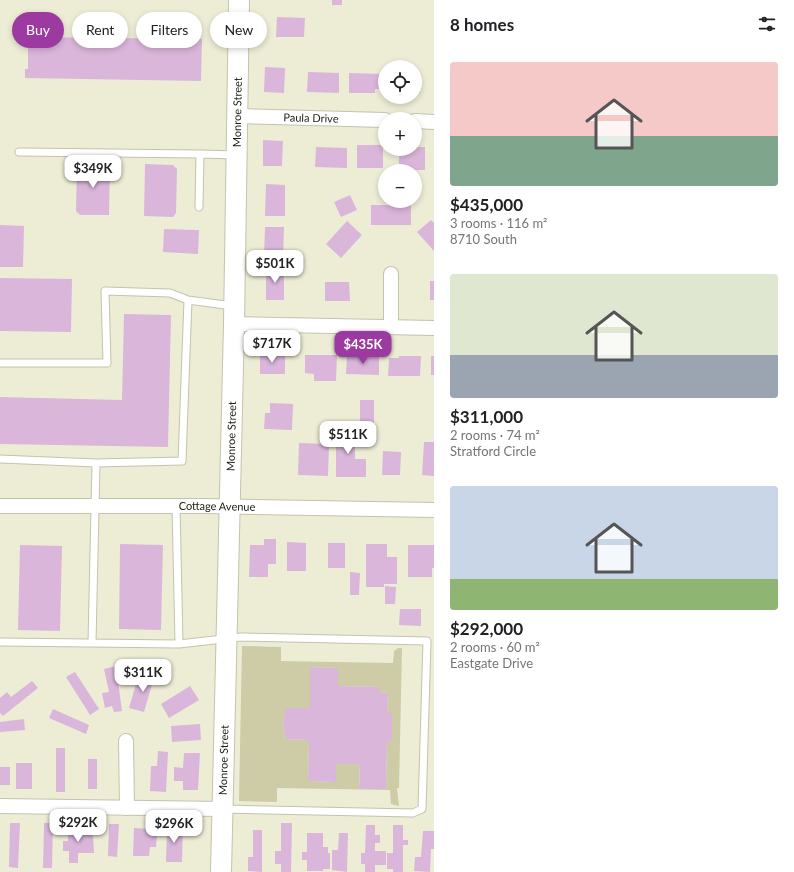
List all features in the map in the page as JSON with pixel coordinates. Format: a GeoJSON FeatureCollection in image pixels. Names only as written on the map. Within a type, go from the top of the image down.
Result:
{"type":"FeatureCollection","features":[{"type":"Feature","properties":{"kind":"street","name":"Monroe Street"},"geometry":{"type":"LineString","coordinates":[[221,872],[234,315],[239,0]]}},
{"type":"Feature","properties":{"kind":"street","name":"Paula Drive"},"geometry":{"type":"LineString","coordinates":[[236,116],[378,120]]}},
{"type":"Feature","properties":{"kind":"street"},"geometry":{"type":"LineString","coordinates":[[422,121],[434,122]]}},
{"type":"Feature","properties":{"kind":"street"},"geometry":{"type":"LineString","coordinates":[[391,327],[392,274]]}},
{"type":"Feature","properties":{"kind":"street"},"geometry":{"type":"LineString","coordinates":[[234,315],[391,327],[434,328]]}},
{"type":"Feature","properties":{"kind":"street","name":"Cottage Avenue"},"geometry":{"type":"LineString","coordinates":[[0,506],[176,506],[434,510]]}},
{"type":"Feature","properties":{"kind":"street"},"geometry":{"type":"LineString","coordinates":[[126,741],[127,808]]}},
{"type":"Feature","properties":{"kind":"street"},"geometry":{"type":"LineString","coordinates":[[0,806],[222,809]]}},
{"type":"Feature","properties":{"kind":"lane"},"geometry":{"type":"LineString","coordinates":[[19,152],[236,155]]}},
{"type":"Feature","properties":{"kind":"lane"},"geometry":{"type":"LineString","coordinates":[[199,207],[200,154]]}},
{"type":"Feature","properties":{"kind":"lane"},"geometry":{"type":"LineString","coordinates":[[0,363],[107,363],[105,291],[170,293],[234,315]]}},
{"type":"Feature","properties":{"kind":"lane"},"geometry":{"type":"LineString","coordinates":[[0,459],[96,463],[182,461],[188,300]]}},
{"type":"Feature","properties":{"kind":"lane"},"geometry":{"type":"LineString","coordinates":[[92,643],[96,463]]}},
{"type":"Feature","properties":{"kind":"lane"},"geometry":{"type":"LineString","coordinates":[[176,506],[179,644]]}},
{"type":"Feature","properties":{"kind":"lane"},"geometry":{"type":"LineString","coordinates":[[0,642],[179,644],[226,640],[240,637],[427,641],[424,805],[419,811],[413,813],[222,809]]}},
{"type":"Feature","properties":{"kind":"green space"},"geometry":{"type":"Polygon","coordinates":[[[242,646],[281,647],[281,661],[393,663],[394,651],[398,648],[402,648],[399,788],[397,788],[399,806],[391,804],[390,790],[277,788],[277,802],[239,801],[242,646]],[[310,667],[310,708],[287,708],[283,723],[286,739],[309,740],[308,781],[335,782],[336,764],[360,764],[359,788],[386,789],[387,741],[392,741],[392,714],[387,713],[388,693],[379,692],[379,687],[338,686],[338,668],[310,667]]]}},
{"type":"Feature","properties":{"kind":"building"},"geometry":{"type":"Polygon","coordinates":[[[332,0],[342,0],[342,5],[332,5],[332,0]]]}},
{"type":"Feature","properties":{"kind":"building"},"geometry":{"type":"Polygon","coordinates":[[[277,17],[305,18],[304,37],[276,37],[277,17]]]}},
{"type":"Feature","properties":{"kind":"building"},"geometry":{"type":"Polygon","coordinates":[[[64,37],[72,38],[72,48],[128,48],[128,38],[136,38],[136,48],[202,48],[201,81],[25,78],[25,69],[28,69],[28,48],[64,48],[64,37]]]}},
{"type":"Feature","properties":{"kind":"building"},"geometry":{"type":"Polygon","coordinates":[[[265,67],[285,68],[284,93],[264,92],[265,67]]]}},
{"type":"Feature","properties":{"kind":"building"},"geometry":{"type":"Polygon","coordinates":[[[308,72],[339,73],[339,93],[307,92],[308,72]]]}},
{"type":"Feature","properties":{"kind":"building"},"geometry":{"type":"Polygon","coordinates":[[[349,73],[378,74],[378,89],[375,89],[375,93],[349,93],[349,73]]]}},
{"type":"Feature","properties":{"kind":"building"},"geometry":{"type":"Polygon","coordinates":[[[263,140],[283,141],[282,166],[263,166],[263,140]]]}},
{"type":"Feature","properties":{"kind":"building"},"geometry":{"type":"Polygon","coordinates":[[[357,145],[378,145],[378,156],[383,156],[383,164],[378,164],[378,168],[357,168],[357,145]]]}},
{"type":"Feature","properties":{"kind":"building"},"geometry":{"type":"Polygon","coordinates":[[[316,147],[347,148],[347,168],[315,167],[316,147]]]}},
{"type":"Feature","properties":{"kind":"building"},"geometry":{"type":"Polygon","coordinates":[[[422,147],[425,147],[425,170],[422,170],[422,164],[399,164],[399,156],[422,156],[422,147]]]}},
{"type":"Feature","properties":{"kind":"building"},"geometry":{"type":"Polygon","coordinates":[[[82,163],[110,163],[109,215],[80,215],[76,211],[77,167],[82,163]]]}},
{"type":"Feature","properties":{"kind":"building"},"geometry":{"type":"Polygon","coordinates":[[[145,164],[173,165],[177,169],[176,213],[173,217],[144,216],[145,164]]]}},
{"type":"Feature","properties":{"kind":"building"},"geometry":{"type":"Polygon","coordinates":[[[266,184],[285,185],[285,216],[265,216],[266,184]]]}},
{"type":"Feature","properties":{"kind":"building"},"geometry":{"type":"Polygon","coordinates":[[[350,195],[357,210],[341,217],[334,202],[350,195]]]}},
{"type":"Feature","properties":{"kind":"building"},"geometry":{"type":"Polygon","coordinates":[[[371,205],[378,205],[378,208],[411,208],[411,225],[371,225],[371,205]]]}},
{"type":"Feature","properties":{"kind":"building"},"geometry":{"type":"Polygon","coordinates":[[[431,220],[434,223],[434,251],[417,232],[431,220]]]}},
{"type":"Feature","properties":{"kind":"building"},"geometry":{"type":"Polygon","coordinates":[[[347,221],[362,235],[341,258],[326,244],[347,221]]]}},
{"type":"Feature","properties":{"kind":"building"},"geometry":{"type":"Polygon","coordinates":[[[0,225],[24,226],[23,267],[0,267],[0,225]]]}},
{"type":"Feature","properties":{"kind":"building"},"geometry":{"type":"Polygon","coordinates":[[[265,227],[284,227],[283,258],[264,258],[265,227]]]}},
{"type":"Feature","properties":{"kind":"building"},"geometry":{"type":"Polygon","coordinates":[[[164,229],[199,230],[198,254],[163,252],[164,229]]]}},
{"type":"Feature","properties":{"kind":"building"},"geometry":{"type":"Polygon","coordinates":[[[266,269],[284,269],[284,300],[266,300],[266,269]]]}},
{"type":"Feature","properties":{"kind":"building"},"geometry":{"type":"Polygon","coordinates":[[[0,278],[72,279],[71,332],[0,331],[0,278]]]}},
{"type":"Feature","properties":{"kind":"building"},"geometry":{"type":"Polygon","coordinates":[[[430,281],[434,281],[434,300],[430,300],[430,281]]]}},
{"type":"Feature","properties":{"kind":"building"},"geometry":{"type":"Polygon","coordinates":[[[325,282],[349,282],[350,301],[325,301],[325,282]]]}},
{"type":"Feature","properties":{"kind":"building"},"geometry":{"type":"Polygon","coordinates":[[[124,314],[171,315],[168,447],[0,444],[0,397],[122,400],[124,314]]]}},
{"type":"Feature","properties":{"kind":"building"},"geometry":{"type":"Polygon","coordinates":[[[260,353],[285,353],[285,374],[260,374],[260,353]]]}},
{"type":"Feature","properties":{"kind":"building"},"geometry":{"type":"Polygon","coordinates":[[[305,355],[337,355],[336,381],[314,381],[314,374],[305,373],[305,355]]]}},
{"type":"Feature","properties":{"kind":"building"},"geometry":{"type":"Polygon","coordinates":[[[347,355],[379,356],[379,375],[346,374],[347,355]]]}},
{"type":"Feature","properties":{"kind":"building"},"geometry":{"type":"Polygon","coordinates":[[[399,356],[421,356],[420,376],[388,376],[389,358],[399,358],[399,356]]]}},
{"type":"Feature","properties":{"kind":"building"},"geometry":{"type":"Polygon","coordinates":[[[431,356],[434,356],[434,375],[431,375],[431,356]]]}},
{"type":"Feature","properties":{"kind":"building"},"geometry":{"type":"Polygon","coordinates":[[[360,400],[374,400],[374,428],[360,428],[360,400]]]}},
{"type":"Feature","properties":{"kind":"building"},"geometry":{"type":"Polygon","coordinates":[[[270,403],[293,404],[292,430],[264,429],[265,413],[270,413],[270,403]]]}},
{"type":"Feature","properties":{"kind":"building"},"geometry":{"type":"Polygon","coordinates":[[[336,426],[351,427],[351,434],[355,434],[355,459],[366,459],[366,477],[336,477],[336,426]]]}},
{"type":"Feature","properties":{"kind":"building"},"geometry":{"type":"Polygon","coordinates":[[[424,442],[434,442],[434,476],[422,475],[424,442]]]}},
{"type":"Feature","properties":{"kind":"building"},"geometry":{"type":"Polygon","coordinates":[[[299,443],[329,444],[328,476],[298,475],[299,443]]]}},
{"type":"Feature","properties":{"kind":"building"},"geometry":{"type":"Polygon","coordinates":[[[383,451],[401,452],[400,475],[382,475],[383,451]]]}},
{"type":"Feature","properties":{"kind":"building"},"geometry":{"type":"Polygon","coordinates":[[[264,539],[276,539],[276,564],[268,564],[268,577],[249,577],[250,545],[264,545],[264,539]]]}},
{"type":"Feature","properties":{"kind":"building"},"geometry":{"type":"Polygon","coordinates":[[[287,542],[306,543],[306,571],[287,571],[287,542]]]}},
{"type":"Feature","properties":{"kind":"building"},"geometry":{"type":"Polygon","coordinates":[[[328,543],[345,543],[345,568],[328,568],[328,543]]]}},
{"type":"Feature","properties":{"kind":"building"},"geometry":{"type":"Polygon","coordinates":[[[120,544],[163,545],[161,630],[119,629],[120,544]]]}},
{"type":"Feature","properties":{"kind":"building"},"geometry":{"type":"Polygon","coordinates":[[[366,544],[387,544],[387,557],[397,557],[397,584],[384,584],[384,587],[366,587],[366,544]]]}},
{"type":"Feature","properties":{"kind":"building"},"geometry":{"type":"Polygon","coordinates":[[[20,545],[62,546],[60,631],[18,630],[20,545]]]}},
{"type":"Feature","properties":{"kind":"building"},"geometry":{"type":"Polygon","coordinates":[[[408,545],[434,545],[434,568],[432,568],[432,577],[408,577],[408,545]]]}},
{"type":"Feature","properties":{"kind":"building"},"geometry":{"type":"Polygon","coordinates":[[[350,572],[360,573],[359,595],[350,595],[350,572]]]}},
{"type":"Feature","properties":{"kind":"building"},"geometry":{"type":"Polygon","coordinates":[[[385,586],[396,587],[395,604],[385,604],[385,586]]]}},
{"type":"Feature","properties":{"kind":"building"},"geometry":{"type":"Polygon","coordinates":[[[400,609],[421,609],[421,626],[399,625],[400,609]]]}},
{"type":"Feature","properties":{"kind":"building"},"geometry":{"type":"Polygon","coordinates":[[[116,666],[122,711],[114,712],[112,706],[105,708],[102,693],[109,692],[104,669],[116,666]]]}},
{"type":"Feature","properties":{"kind":"building"},"geometry":{"type":"Polygon","coordinates":[[[310,667],[338,668],[338,686],[379,687],[379,692],[388,693],[387,713],[392,713],[392,741],[387,741],[386,789],[359,789],[360,764],[336,764],[336,782],[308,781],[309,740],[286,739],[283,723],[286,708],[310,708],[310,667]]]}},
{"type":"Feature","properties":{"kind":"building"},"geometry":{"type":"Polygon","coordinates":[[[148,669],[156,671],[144,712],[129,708],[136,684],[143,686],[148,669]]]}},
{"type":"Feature","properties":{"kind":"building"},"geometry":{"type":"Polygon","coordinates":[[[75,672],[99,709],[90,715],[66,677],[75,672]]]}},
{"type":"Feature","properties":{"kind":"building"},"geometry":{"type":"Polygon","coordinates":[[[32,681],[38,688],[3,716],[0,713],[0,698],[7,692],[11,697],[32,681]]]}},
{"type":"Feature","properties":{"kind":"building"},"geometry":{"type":"Polygon","coordinates":[[[190,686],[199,700],[169,718],[161,704],[190,686]]]}},
{"type":"Feature","properties":{"kind":"building"},"geometry":{"type":"Polygon","coordinates":[[[53,709],[89,725],[86,734],[49,718],[53,709]]]}},
{"type":"Feature","properties":{"kind":"building"},"geometry":{"type":"Polygon","coordinates":[[[24,719],[25,730],[0,732],[0,722],[24,719]]]}},
{"type":"Feature","properties":{"kind":"building"},"geometry":{"type":"Polygon","coordinates":[[[200,724],[201,740],[172,742],[171,726],[200,724]]]}},
{"type":"Feature","properties":{"kind":"building"},"geometry":{"type":"Polygon","coordinates":[[[56,748],[65,748],[65,792],[56,792],[56,748]]]}},
{"type":"Feature","properties":{"kind":"building"},"geometry":{"type":"Polygon","coordinates":[[[158,751],[168,752],[166,792],[150,791],[151,766],[157,766],[158,751]]]}},
{"type":"Feature","properties":{"kind":"building"},"geometry":{"type":"Polygon","coordinates":[[[184,753],[200,753],[198,790],[183,790],[183,781],[174,781],[174,767],[183,768],[184,753]]]}},
{"type":"Feature","properties":{"kind":"building"},"geometry":{"type":"Polygon","coordinates":[[[88,759],[97,759],[97,789],[88,789],[88,759]]]}},
{"type":"Feature","properties":{"kind":"building"},"geometry":{"type":"Polygon","coordinates":[[[16,763],[32,763],[32,789],[16,789],[16,763]]]}},
{"type":"Feature","properties":{"kind":"building"},"geometry":{"type":"Polygon","coordinates":[[[0,767],[10,767],[10,785],[0,785],[0,767]]]}},
{"type":"Feature","properties":{"kind":"building"},"geometry":{"type":"Polygon","coordinates":[[[10,823],[20,823],[18,868],[9,867],[10,823]]]}},
{"type":"Feature","properties":{"kind":"building"},"geometry":{"type":"Polygon","coordinates":[[[44,823],[53,823],[52,868],[43,868],[44,823]]]}},
{"type":"Feature","properties":{"kind":"building"},"geometry":{"type":"Polygon","coordinates":[[[281,823],[292,823],[291,872],[281,872],[281,864],[275,864],[275,851],[281,851],[281,823]]]}},
{"type":"Feature","properties":{"kind":"building"},"geometry":{"type":"Polygon","coordinates":[[[109,824],[119,824],[117,857],[108,856],[109,824]]]}},
{"type":"Feature","properties":{"kind":"building"},"geometry":{"type":"Polygon","coordinates":[[[68,825],[85,825],[85,835],[93,835],[94,853],[78,853],[78,863],[69,863],[69,851],[63,851],[63,841],[68,841],[68,825]]]}},
{"type":"Feature","properties":{"kind":"building"},"geometry":{"type":"Polygon","coordinates":[[[366,825],[375,825],[375,835],[380,835],[380,843],[375,843],[375,851],[386,851],[386,865],[375,865],[375,872],[365,872],[365,864],[361,864],[361,853],[365,853],[366,825]]]}},
{"type":"Feature","properties":{"kind":"building"},"geometry":{"type":"Polygon","coordinates":[[[393,825],[403,825],[403,840],[408,840],[408,845],[403,845],[403,872],[393,872],[393,869],[387,869],[387,853],[393,853],[393,825]]]}},
{"type":"Feature","properties":{"kind":"building"},"geometry":{"type":"Polygon","coordinates":[[[167,827],[183,827],[182,862],[166,862],[167,827]]]}},
{"type":"Feature","properties":{"kind":"building"},"geometry":{"type":"Polygon","coordinates":[[[134,828],[150,829],[150,834],[157,834],[156,847],[150,847],[149,856],[133,856],[134,828]]]}},
{"type":"Feature","properties":{"kind":"building"},"geometry":{"type":"Polygon","coordinates":[[[253,830],[262,830],[262,872],[248,871],[248,857],[253,857],[253,830]]]}},
{"type":"Feature","properties":{"kind":"building"},"geometry":{"type":"Polygon","coordinates":[[[423,831],[434,831],[434,849],[431,849],[430,872],[414,871],[415,857],[421,857],[423,831]]]}},
{"type":"Feature","properties":{"kind":"building"},"geometry":{"type":"Polygon","coordinates":[[[307,833],[323,833],[323,847],[328,847],[328,853],[330,853],[330,869],[323,869],[323,871],[307,871],[307,860],[302,860],[302,852],[307,852],[307,833]]]}},
{"type":"Feature","properties":{"kind":"building"},"geometry":{"type":"Polygon","coordinates":[[[339,833],[348,833],[347,872],[332,870],[332,850],[338,850],[339,833]]]}}]}
